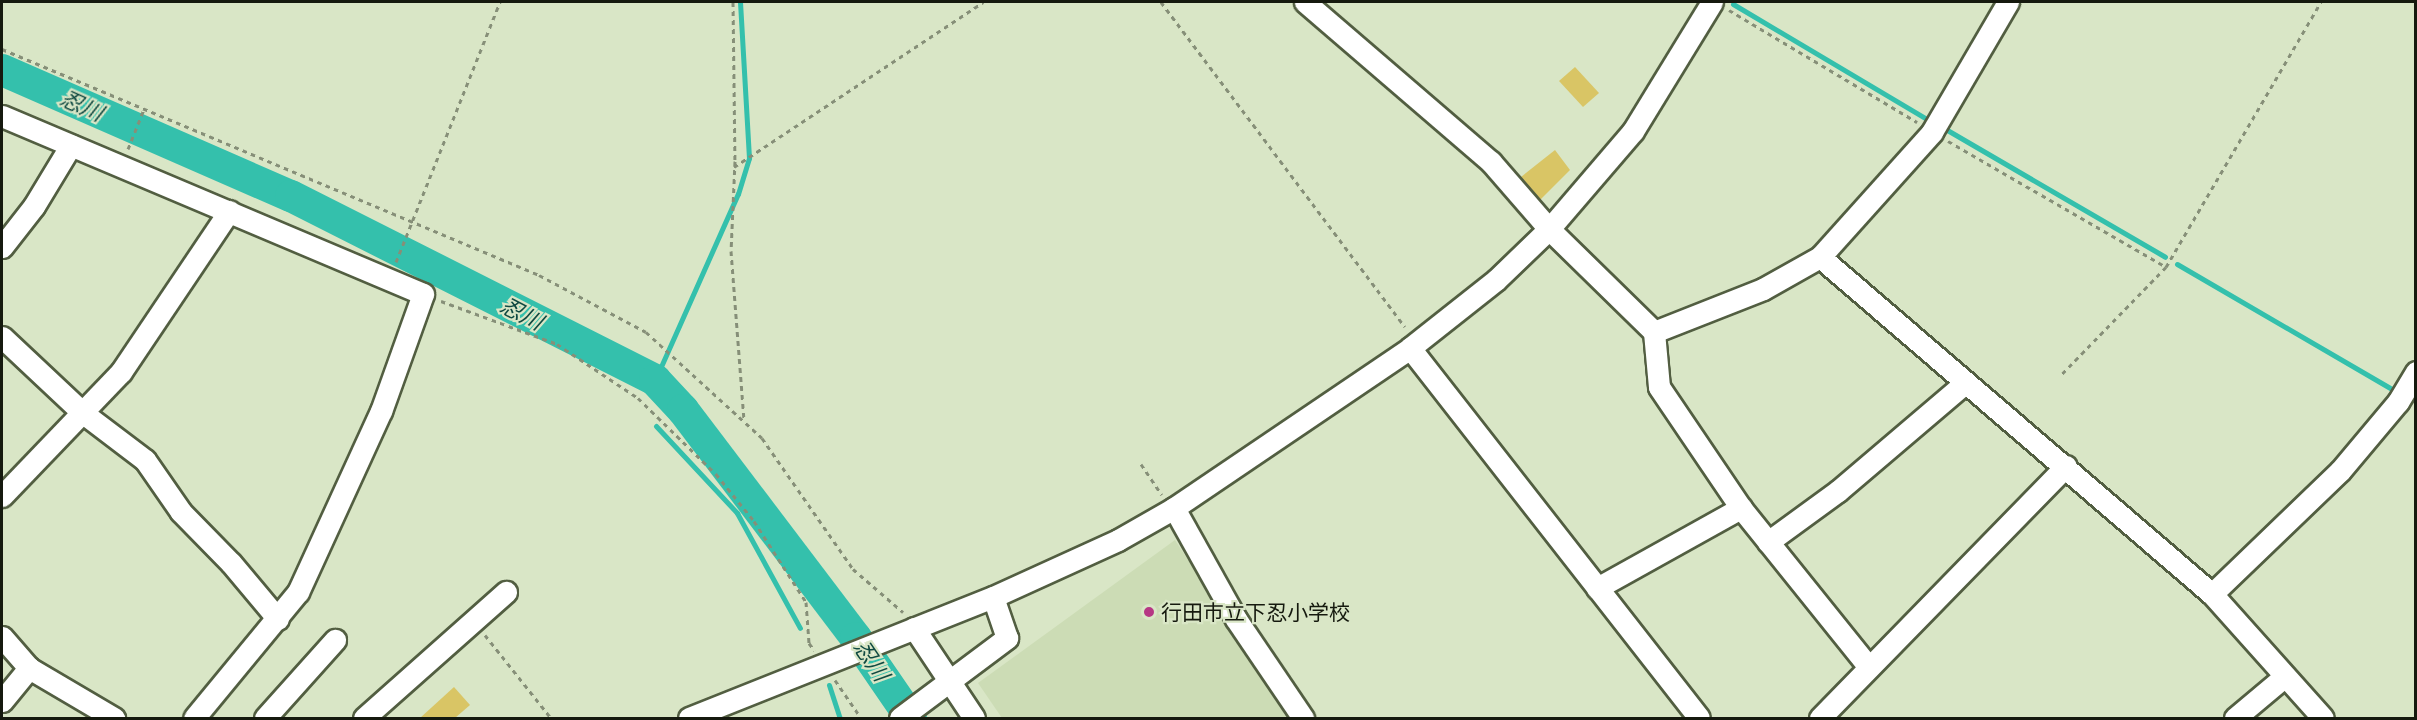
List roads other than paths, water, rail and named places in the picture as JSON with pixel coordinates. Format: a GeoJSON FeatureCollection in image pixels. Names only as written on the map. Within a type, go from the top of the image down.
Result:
{"type":"FeatureCollection","features":[{"type":"Feature","properties":{"kind":"street"},"geometry":{"type":"LineString","coordinates":[[1305,2],[1491,162],[1549,229],[1654,332],[1659,387],[1741,508],[1869,667]]}},
{"type":"Feature","properties":{"kind":"street"},"geometry":{"type":"LineString","coordinates":[[1654,332],[1763,289],[1820,257],[1932,132],[2008,2]]}},
{"type":"Feature","properties":{"kind":"street"},"geometry":{"type":"LineString","coordinates":[[689,718],[993,597],[1118,540],[1169,502],[1413,346],[1496,280],[1549,229],[1634,131],[1719,4]]}},
{"type":"Feature","properties":{"kind":"street"},"geometry":{"type":"LineString","coordinates":[[2,116],[423,294],[381,411],[298,592],[194,718]]}},
{"type":"Feature","properties":{"kind":"street"},"geometry":{"type":"LineString","coordinates":[[2,247],[34,206],[70,145]]}},
{"type":"Feature","properties":{"kind":"street"},"geometry":{"type":"LineString","coordinates":[[2,496],[120,372],[229,211]]}},
{"type":"Feature","properties":{"kind":"street"},"geometry":{"type":"LineString","coordinates":[[1820,257],[1965,383],[2066,466],[2212,594],[2323,718]]}},
{"type":"Feature","properties":{"kind":"street"},"geometry":{"type":"LineString","coordinates":[[2,337],[83,413],[145,460],[181,512],[231,563],[278,619]]}},
{"type":"Feature","properties":{"kind":"street"},"geometry":{"type":"LineString","coordinates":[[1413,346],[1699,718]]}},
{"type":"Feature","properties":{"kind":"street"},"geometry":{"type":"LineString","coordinates":[[2212,594],[2340,471],[2398,402],[2415,372]]}},
{"type":"Feature","properties":{"kind":"street"},"geometry":{"type":"LineString","coordinates":[[1768,542],[1838,491],[1965,383]]}},
{"type":"Feature","properties":{"kind":"street"},"geometry":{"type":"LineString","coordinates":[[1820,718],[2066,466]]}},
{"type":"Feature","properties":{"kind":"street"},"geometry":{"type":"LineString","coordinates":[[1169,502],[1236,619],[1303,718]]}},
{"type":"Feature","properties":{"kind":"street"},"geometry":{"type":"LineString","coordinates":[[1598,588],[1741,508]]}},
{"type":"Feature","properties":{"kind":"street"},"geometry":{"type":"LineString","coordinates":[[364,718],[506,592]]}},
{"type":"Feature","properties":{"kind":"street"},"geometry":{"type":"LineString","coordinates":[[900,718],[1007,638],[993,597]]}},
{"type":"Feature","properties":{"kind":"street"},"geometry":{"type":"LineString","coordinates":[[914,628],[945,684],[974,718]]}},
{"type":"Feature","properties":{"kind":"street"},"geometry":{"type":"LineString","coordinates":[[2,637],[29,668],[114,718]]}},
{"type":"Feature","properties":{"kind":"street"},"geometry":{"type":"LineString","coordinates":[[265,718],[335,640]]}},
{"type":"Feature","properties":{"kind":"street"},"geometry":{"type":"LineString","coordinates":[[2,700],[29,668]]}},
{"type":"Feature","properties":{"kind":"street"},"geometry":{"type":"LineString","coordinates":[[2235,718],[2285,676]]}},
{"type":"Feature","properties":{"kind":"waterway"},"geometry":{"type":"LineString","coordinates":[[655,380],[738,194],[749,158],[740,2]]}},
{"type":"Feature","properties":{"kind":"waterway"},"geometry":{"type":"LineString","coordinates":[[1733,4],[1928,120]]}},
{"type":"Feature","properties":{"kind":"waterway","name":"忍川"},"geometry":{"type":"LineString","coordinates":[[2,70],[291,196],[655,380],[683,410],[856,638],[911,718]]}},
{"type":"Feature","properties":{"kind":"waterway"},"geometry":{"type":"LineString","coordinates":[[1942,127],[2165,257]]}},
{"type":"Feature","properties":{"kind":"waterway"},"geometry":{"type":"LineString","coordinates":[[2177,264],[2395,391]]}},
{"type":"Feature","properties":{"kind":"waterway"},"geometry":{"type":"LineString","coordinates":[[656,426],[737,513],[800,628]]}},
{"type":"Feature","properties":{"kind":"waterway"},"geometry":{"type":"LineString","coordinates":[[829,685],[840,718]]}},
{"type":"Feature","properties":{"kind":"place","name":"行田市立下忍小学校"},"geometry":{"type":"Point","coordinates":[1149,612]}}]}
